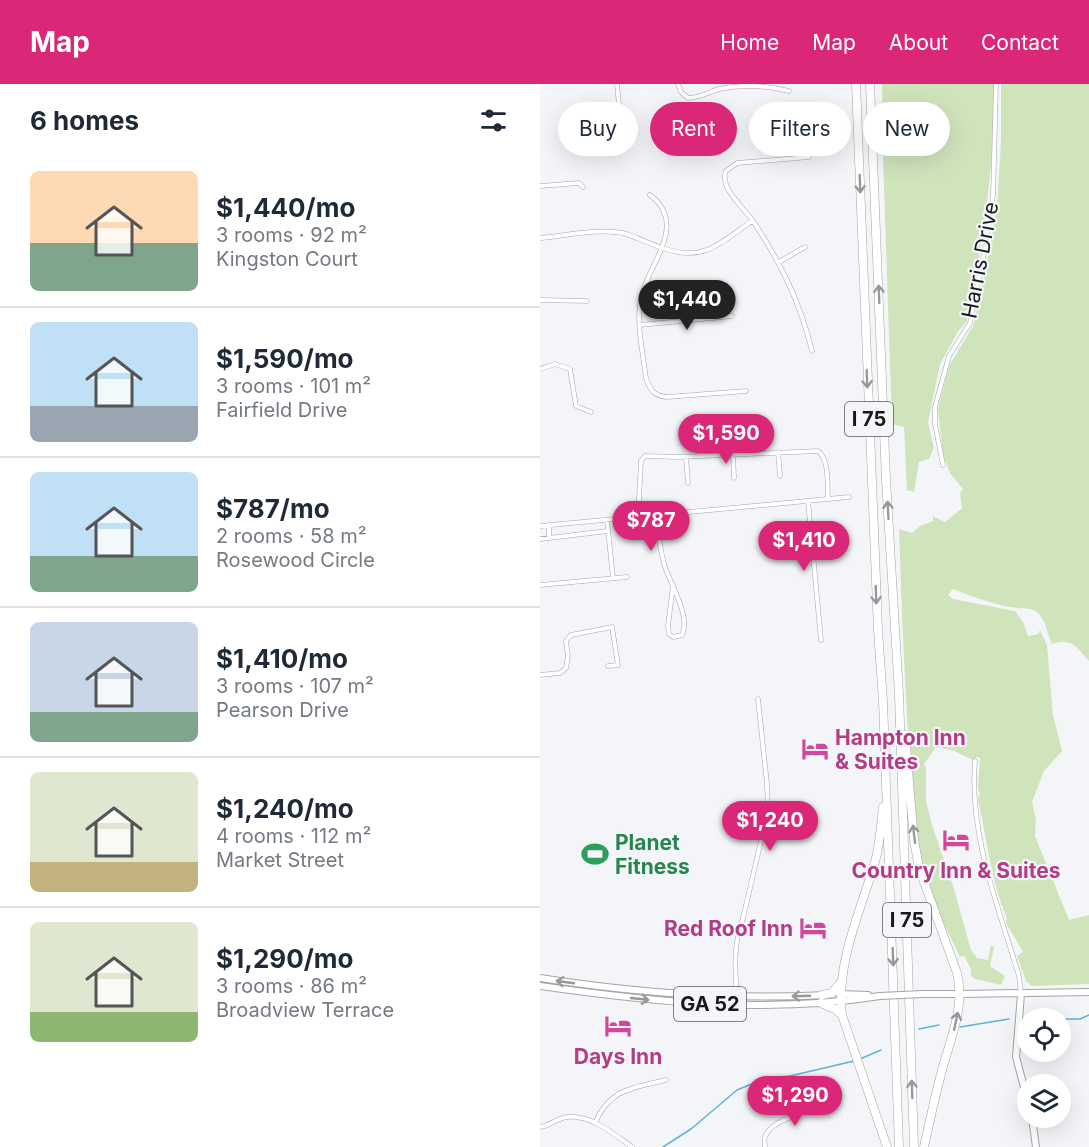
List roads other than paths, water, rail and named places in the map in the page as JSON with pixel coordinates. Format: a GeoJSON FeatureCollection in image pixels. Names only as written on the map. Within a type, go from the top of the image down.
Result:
{"type":"FeatureCollection","features":[{"type":"Feature","properties":{"kind":"highway","name":"I 75"},"geometry":{"type":"LineString","coordinates":[[856,84],[878,630],[887,794],[899,1147]]}},
{"type":"Feature","properties":{"kind":"highway","name":"I 75"},"geometry":{"type":"LineString","coordinates":[[870,84],[887,503],[899,694],[914,1147]]}},
{"type":"Feature","properties":{"kind":"highway"},"geometry":{"type":"LineString","coordinates":[[899,694],[907,747],[914,840],[927,891],[957,973],[960,994],[956,1024],[940,1077],[924,1147]]}},
{"type":"Feature","properties":{"kind":"highway"},"geometry":{"type":"LineString","coordinates":[[887,794],[874,862],[841,980],[840,998],[842,1016],[887,1147]]}},
{"type":"Feature","properties":{"kind":"highway"},"geometry":{"type":"LineString","coordinates":[[841,980],[832,993],[821,999],[842,1016]]}},
{"type":"Feature","properties":{"kind":"main road","name":"GA 52"},"geometry":{"type":"LineString","coordinates":[[540,978],[689,996],[821,999]]}},
{"type":"Feature","properties":{"kind":"main road","name":"GA 52"},"geometry":{"type":"LineString","coordinates":[[540,986],[670,1002],[737,1005],[880,996],[960,994]]}},
{"type":"Feature","properties":{"kind":"main road"},"geometry":{"type":"LineString","coordinates":[[960,994],[1089,992]]}},
{"type":"Feature","properties":{"kind":"main road"},"geometry":{"type":"LineString","coordinates":[[1021,994],[1016,1057],[1021,1074]]}},
{"type":"Feature","properties":{"kind":"main road"},"geometry":{"type":"LineString","coordinates":[[1033,1128],[1036,1147]]}},
{"type":"Feature","properties":{"kind":"street"},"geometry":{"type":"LineString","coordinates":[[617,84],[619,102]]}},
{"type":"Feature","properties":{"kind":"street"},"geometry":{"type":"LineString","coordinates":[[678,84],[681,92],[688,98],[732,86],[759,85],[789,91]]}},
{"type":"Feature","properties":{"kind":"street","name":"Harris Drive"},"geometry":{"type":"LineString","coordinates":[[944,465],[935,424],[935,408],[949,356],[970,323],[985,249],[993,196],[996,84]]}},
{"type":"Feature","properties":{"kind":"street"},"geometry":{"type":"LineString","coordinates":[[809,157],[737,163],[726,171],[725,179],[729,191],[779,262],[804,319],[812,351]]}},
{"type":"Feature","properties":{"kind":"street"},"geometry":{"type":"LineString","coordinates":[[540,186],[579,183],[583,187]]}},
{"type":"Feature","properties":{"kind":"street"},"geometry":{"type":"LineString","coordinates":[[650,195],[659,202],[665,213],[667,235],[644,284],[640,303],[646,378],[653,393],[667,397],[746,391]]}},
{"type":"Feature","properties":{"kind":"street"},"geometry":{"type":"LineString","coordinates":[[540,238],[604,232],[622,233],[662,248],[695,255],[704,252],[752,221]]}},
{"type":"Feature","properties":{"kind":"street"},"geometry":{"type":"LineString","coordinates":[[779,262],[805,247]]}},
{"type":"Feature","properties":{"kind":"street"},"geometry":{"type":"LineString","coordinates":[[540,300],[587,301]]}},
{"type":"Feature","properties":{"kind":"street"},"geometry":{"type":"LineString","coordinates":[[640,325],[732,316]]}},
{"type":"Feature","properties":{"kind":"street"},"geometry":{"type":"LineString","coordinates":[[540,369],[555,364],[570,369],[576,406],[591,412]]}},
{"type":"Feature","properties":{"kind":"street"},"geometry":{"type":"LineString","coordinates":[[638,517],[643,458],[652,455],[686,457],[809,450],[822,454],[828,499]]}},
{"type":"Feature","properties":{"kind":"street"},"geometry":{"type":"LineString","coordinates":[[778,452],[780,476]]}},
{"type":"Feature","properties":{"kind":"street"},"geometry":{"type":"LineString","coordinates":[[733,454],[734,478]]}},
{"type":"Feature","properties":{"kind":"street"},"geometry":{"type":"LineString","coordinates":[[686,457],[688,483]]}},
{"type":"Feature","properties":{"kind":"street"},"geometry":{"type":"LineString","coordinates":[[540,526],[849,497]]}},
{"type":"Feature","properties":{"kind":"street"},"geometry":{"type":"LineString","coordinates":[[808,501],[821,640]]}},
{"type":"Feature","properties":{"kind":"street"},"geometry":{"type":"LineString","coordinates":[[656,515],[665,567],[673,585],[680,604],[684,628],[682,635],[673,637],[668,631],[673,585]]}},
{"type":"Feature","properties":{"kind":"street"},"geometry":{"type":"LineString","coordinates":[[607,520],[613,578]]}},
{"type":"Feature","properties":{"kind":"street"},"geometry":{"type":"LineString","coordinates":[[549,525],[549,538]]}},
{"type":"Feature","properties":{"kind":"street"},"geometry":{"type":"LineString","coordinates":[[540,539],[608,531]]}},
{"type":"Feature","properties":{"kind":"street"},"geometry":{"type":"LineString","coordinates":[[540,585],[627,577]]}},
{"type":"Feature","properties":{"kind":"street"},"geometry":{"type":"LineString","coordinates":[[540,675],[560,673],[566,668],[568,656],[566,641],[571,635],[612,627],[618,665],[608,666]]}},
{"type":"Feature","properties":{"kind":"street"},"geometry":{"type":"LineString","coordinates":[[737,1005],[735,970],[737,934],[743,918],[768,811],[758,699]]}},
{"type":"Feature","properties":{"kind":"street"},"geometry":{"type":"LineString","coordinates":[[975,761],[974,806],[984,860],[1019,976],[1021,994]]}},
{"type":"Feature","properties":{"kind":"street"},"geometry":{"type":"LineString","coordinates":[[610,988],[610,996]]}},
{"type":"Feature","properties":{"kind":"street"},"geometry":{"type":"LineString","coordinates":[[595,1123],[602,1109],[615,1095],[635,1086],[666,1080]]}},
{"type":"Feature","properties":{"kind":"street"},"geometry":{"type":"LineString","coordinates":[[765,1147],[768,1130],[794,1115],[819,1107]]}},
{"type":"Feature","properties":{"kind":"street"},"geometry":{"type":"LineString","coordinates":[[540,1127],[568,1117],[595,1123],[632,1147]]}},
{"type":"Feature","properties":{"kind":"waterway"},"geometry":{"type":"LineString","coordinates":[[1071,1019],[1080,1019],[1089,1015]]}},
{"type":"Feature","properties":{"kind":"waterway"},"geometry":{"type":"LineString","coordinates":[[960,1027],[1009,1019]]}},
{"type":"Feature","properties":{"kind":"waterway"},"geometry":{"type":"LineString","coordinates":[[919,1029],[939,1025]]}},
{"type":"Feature","properties":{"kind":"waterway"},"geometry":{"type":"LineString","coordinates":[[860,1059],[881,1050]]}},
{"type":"Feature","properties":{"kind":"waterway"},"geometry":{"type":"LineString","coordinates":[[663,1147],[691,1129],[737,1090],[766,1078],[790,1076],[854,1061]]}},
{"type":"Feature","properties":{"kind":"place","name":"Hampton Inn & Suites"},"geometry":{"type":"Point","coordinates":[815,749]}},
{"type":"Feature","properties":{"kind":"place","name":"Country Inn & Suites"},"geometry":{"type":"Point","coordinates":[956,840]}},
{"type":"Feature","properties":{"kind":"place","name":"Planet Fitness"},"geometry":{"type":"Point","coordinates":[595,854]}},
{"type":"Feature","properties":{"kind":"place","name":"Red Roof Inn"},"geometry":{"type":"Point","coordinates":[813,928]}},
{"type":"Feature","properties":{"kind":"place","name":"Days Inn"},"geometry":{"type":"Point","coordinates":[618,1026]}}]}
